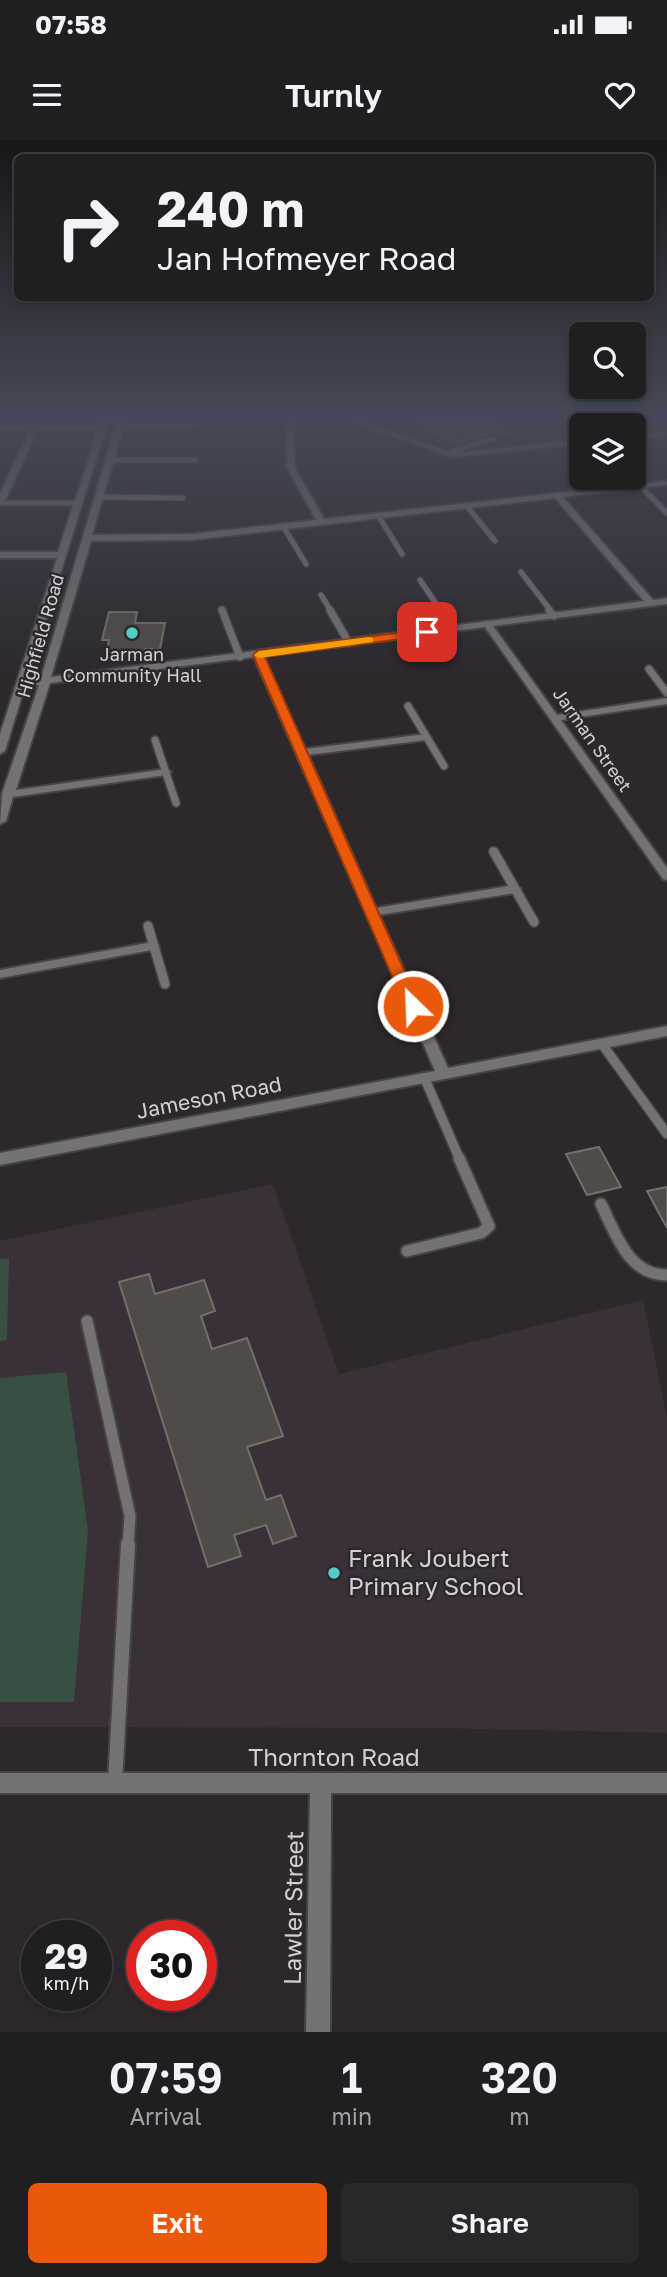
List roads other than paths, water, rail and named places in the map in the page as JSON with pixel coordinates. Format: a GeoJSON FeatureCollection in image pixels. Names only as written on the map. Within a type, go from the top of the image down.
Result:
{"type":"FeatureCollection","features":[{"type":"Feature","properties":{"kind":"street","name":"Highfield Road"},"geometry":{"type":"LineString","coordinates":[[1,745],[77,506]]}},
{"type":"Feature","properties":{"kind":"street","name":"Highfield Road"},"geometry":{"type":"LineString","coordinates":[[0,821],[45,682],[96,506]]}},
{"type":"Feature","properties":{"kind":"street"},"geometry":{"type":"LineString","coordinates":[[312,506],[321,522]]}},
{"type":"Feature","properties":{"kind":"street"},"geometry":{"type":"LineString","coordinates":[[87,538],[176,538],[455,506]]}},
{"type":"Feature","properties":{"kind":"street"},"geometry":{"type":"LineString","coordinates":[[567,506],[651,603]]}},
{"type":"Feature","properties":{"kind":"street"},"geometry":{"type":"LineString","coordinates":[[0,555],[62,555]]}},
{"type":"Feature","properties":{"kind":"street"},"geometry":{"type":"LineString","coordinates":[[21,684],[667,601]]}},
{"type":"Feature","properties":{"kind":"street","name":"Jarman Street"},"geometry":{"type":"LineString","coordinates":[[487,624],[663,864],[667,876]]}},
{"type":"Feature","properties":{"kind":"street"},"geometry":{"type":"LineString","coordinates":[[258,655],[444,1075]]}},
{"type":"Feature","properties":{"kind":"street"},"geometry":{"type":"LineString","coordinates":[[555,718],[667,701]]}},
{"type":"Feature","properties":{"kind":"street"},"geometry":{"type":"LineString","coordinates":[[300,753],[426,737]]}},
{"type":"Feature","properties":{"kind":"street"},"geometry":{"type":"LineString","coordinates":[[1,745],[25,742]]}},
{"type":"Feature","properties":{"kind":"street"},"geometry":{"type":"LineString","coordinates":[[8,794],[166,772]]}},
{"type":"Feature","properties":{"kind":"street"},"geometry":{"type":"LineString","coordinates":[[371,913],[515,889]]}},
{"type":"Feature","properties":{"kind":"street"},"geometry":{"type":"LineString","coordinates":[[0,974],[153,946]]}},
{"type":"Feature","properties":{"kind":"street","name":"Jameson Road"},"geometry":{"type":"LineString","coordinates":[[0,1159],[667,1031]]}},
{"type":"Feature","properties":{"kind":"street","name":"Thornton Road"},"geometry":{"type":"LineString","coordinates":[[0,1783],[667,1783]]}},
{"type":"Feature","properties":{"kind":"street","name":"Lawler Street"},"geometry":{"type":"LineString","coordinates":[[318,2032],[321,1784]]}},
{"type":"Feature","properties":{"kind":"lane"},"geometry":{"type":"LineString","coordinates":[[467,506],[495,541]]}},
{"type":"Feature","properties":{"kind":"lane"},"geometry":{"type":"LineString","coordinates":[[378,515],[402,554]]}},
{"type":"Feature","properties":{"kind":"lane"},"geometry":{"type":"LineString","coordinates":[[283,526],[306,564]]}},
{"type":"Feature","properties":{"kind":"lane"},"geometry":{"type":"LineString","coordinates":[[520,572],[554,616]]}},
{"type":"Feature","properties":{"kind":"lane"},"geometry":{"type":"LineString","coordinates":[[420,580],[453,629]]}},
{"type":"Feature","properties":{"kind":"lane"},"geometry":{"type":"LineString","coordinates":[[321,594],[349,643]]}},
{"type":"Feature","properties":{"kind":"lane"},"geometry":{"type":"LineString","coordinates":[[222,609],[240,657]]}},
{"type":"Feature","properties":{"kind":"lane"},"geometry":{"type":"LineString","coordinates":[[649,669],[667,692]]}},
{"type":"Feature","properties":{"kind":"lane"},"geometry":{"type":"LineString","coordinates":[[408,706],[444,766]]}},
{"type":"Feature","properties":{"kind":"lane"},"geometry":{"type":"LineString","coordinates":[[155,740],[176,803]]}},
{"type":"Feature","properties":{"kind":"lane"},"geometry":{"type":"LineString","coordinates":[[493,852],[534,922]]}},
{"type":"Feature","properties":{"kind":"lane"},"geometry":{"type":"LineString","coordinates":[[148,926],[165,984]]}},
{"type":"Feature","properties":{"kind":"lane"},"geometry":{"type":"LineString","coordinates":[[602,1044],[667,1134]]}},
{"type":"Feature","properties":{"kind":"lane"},"geometry":{"type":"LineString","coordinates":[[407,1251],[481,1233],[489,1226],[425,1079]]}},
{"type":"Feature","properties":{"kind":"lane"},"geometry":{"type":"LineString","coordinates":[[601,1204],[634,1263],[655,1277],[667,1275]]}},
{"type":"Feature","properties":{"kind":"lane"},"geometry":{"type":"LineString","coordinates":[[87,1321],[130,1516],[115,1783]]}},
{"type":"Feature","properties":{"kind":"place","name":"Jarman Community Hall"},"geometry":{"type":"Point","coordinates":[132,633]}},
{"type":"Feature","properties":{"kind":"place","name":"Frank Joubert Primary School"},"geometry":{"type":"Point","coordinates":[334,1573]}}]}
